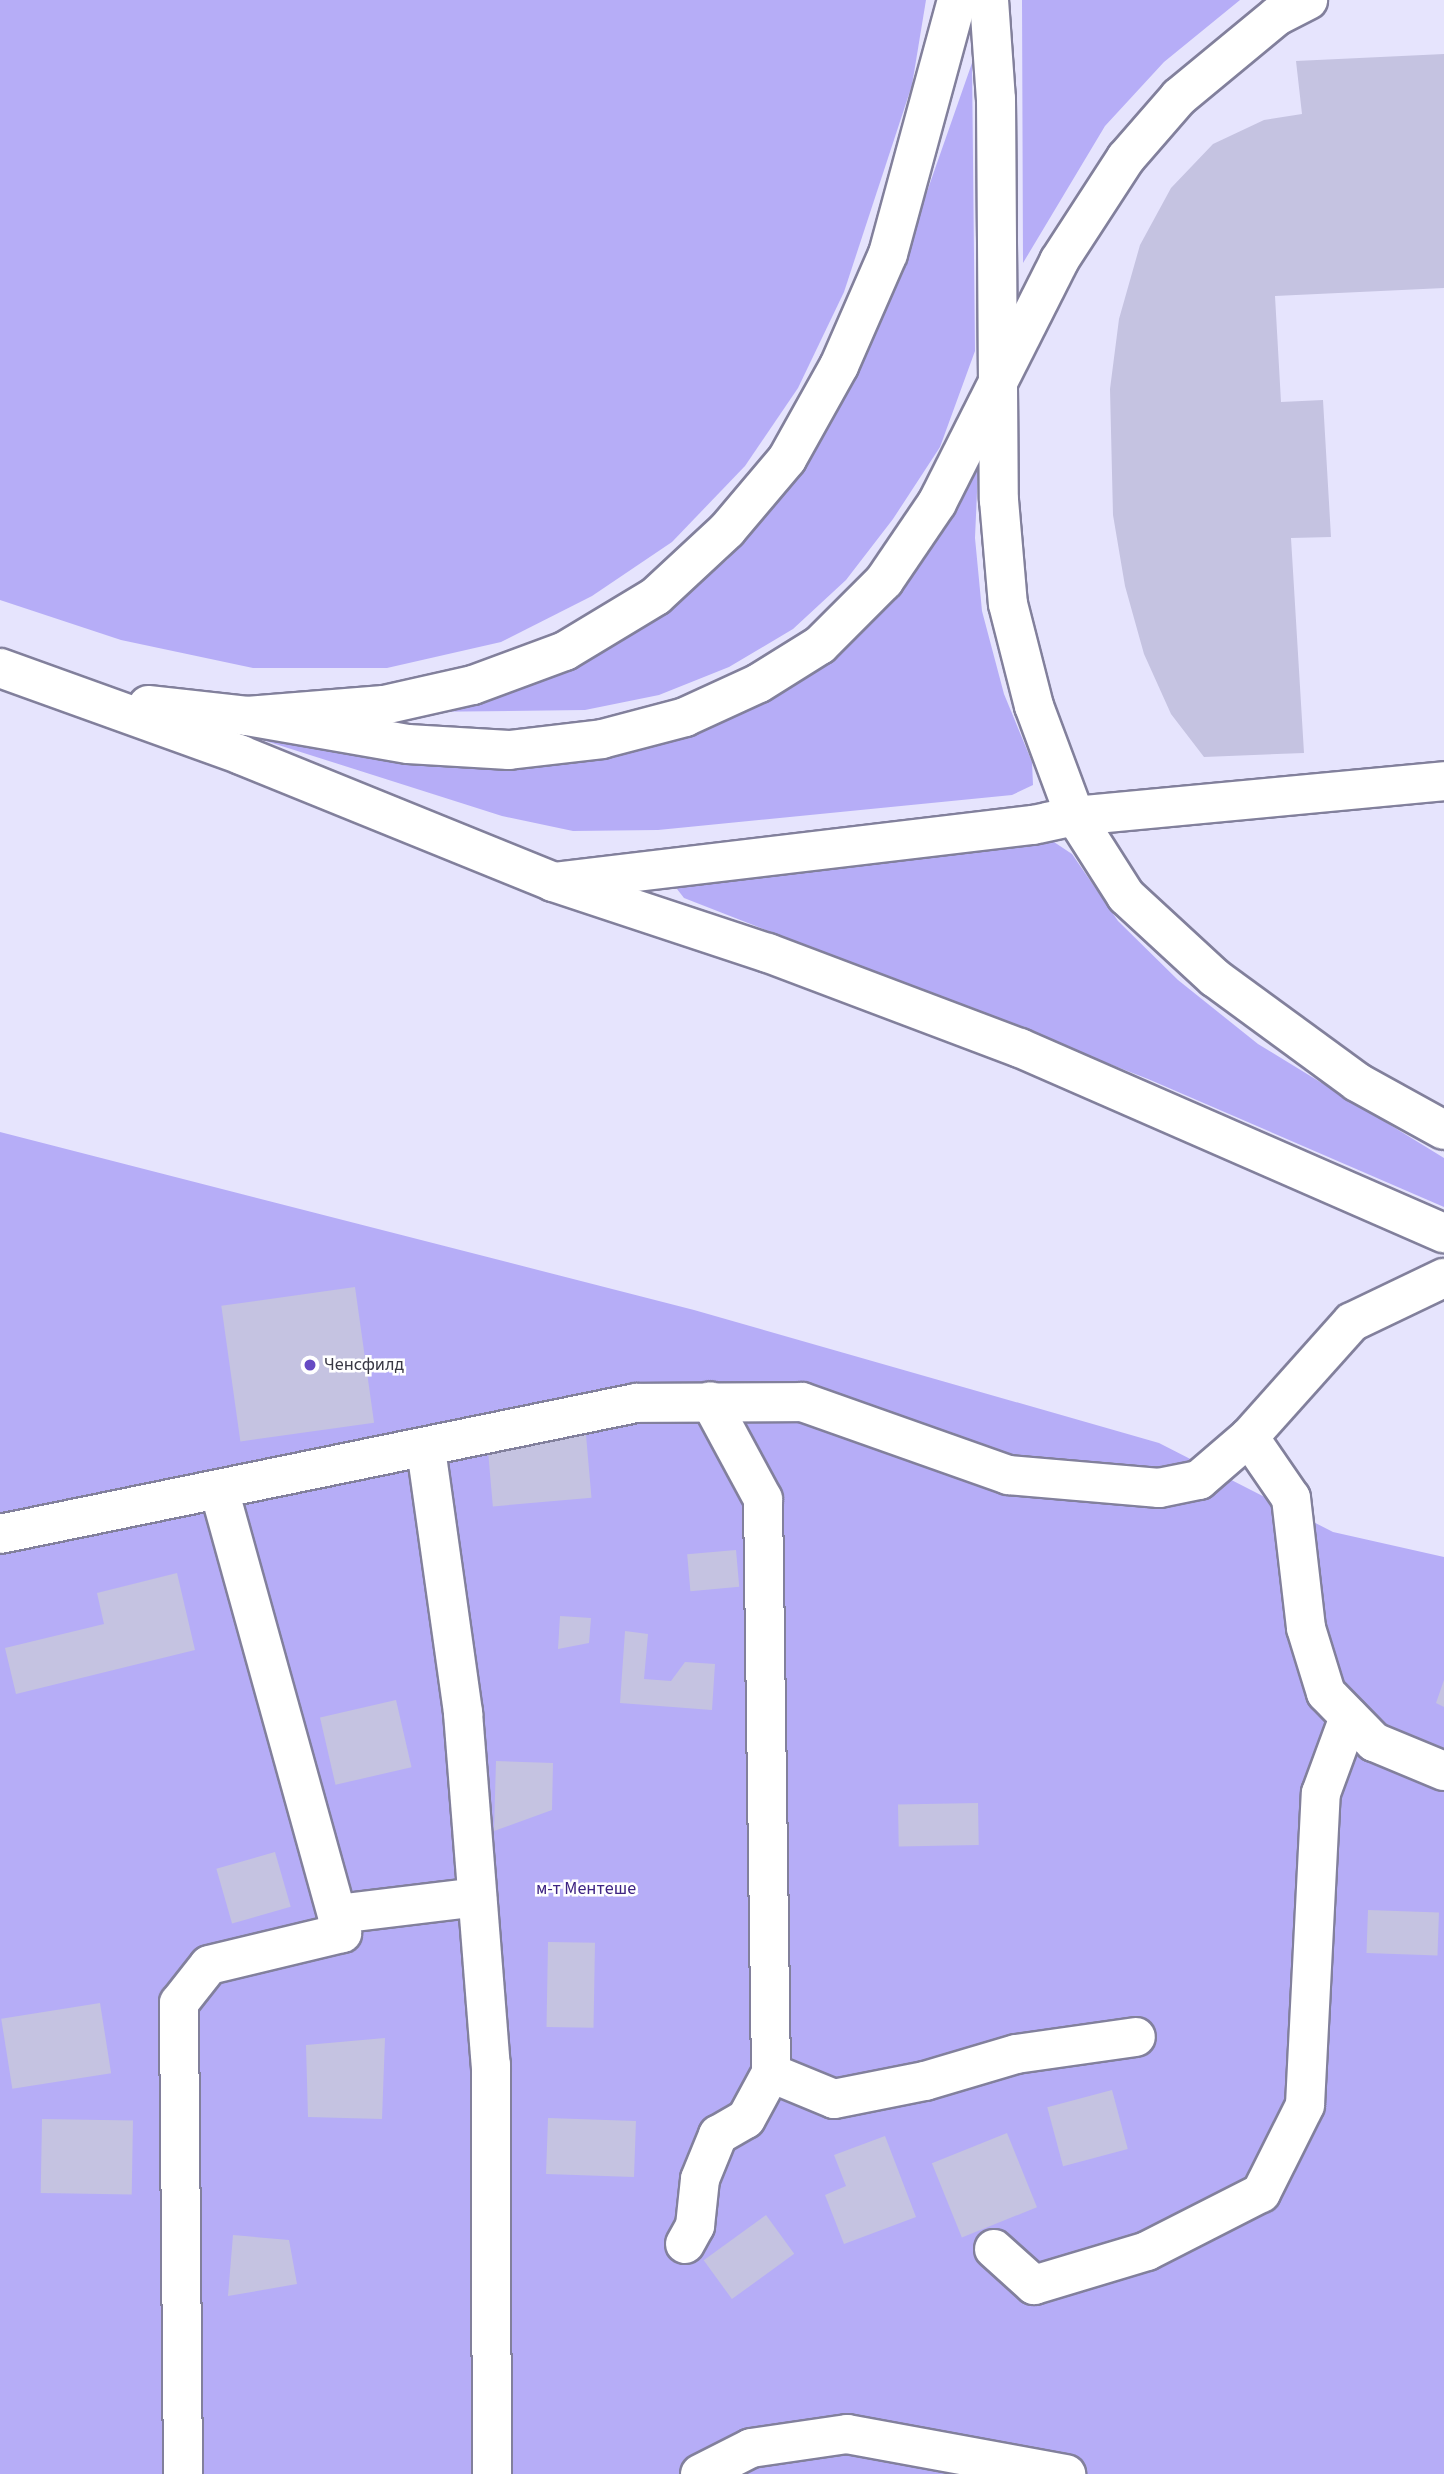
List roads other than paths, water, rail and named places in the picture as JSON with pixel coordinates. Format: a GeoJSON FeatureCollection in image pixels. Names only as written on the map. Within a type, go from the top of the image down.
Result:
{"type":"FeatureCollection","features":[{"type":"Feature","properties":{"kind":"main road"},"geometry":{"type":"LineString","coordinates":[[247,716],[384,705],[473,685],[565,651],[656,596],[727,530],[787,460],[839,366],[888,254],[957,0]]}},
{"type":"Feature","properties":{"kind":"main road"},"geometry":{"type":"LineString","coordinates":[[989,0],[996,99],[996,383],[1007,604],[1034,706],[1075,816],[1126,896],[1215,978],[1357,1082],[1444,1130]]}},
{"type":"Feature","properties":{"kind":"main road"},"geometry":{"type":"LineString","coordinates":[[87,699],[247,716],[408,744],[509,750],[602,738],[685,717],[758,683],[820,645],[884,581],[937,503],[1059,261],[1126,158],[1179,97],[1277,16],[1308,0]]}},
{"type":"Feature","properties":{"kind":"main road"},"geometry":{"type":"LineString","coordinates":[[0,668],[241,755],[553,882],[768,953],[1020,1048],[1444,1233]]}},
{"type":"Feature","properties":{"kind":"main road"},"geometry":{"type":"LineString","coordinates":[[553,882],[1033,825],[1075,816],[1444,781]]}},
{"type":"Feature","properties":{"kind":"main road"},"geometry":{"type":"LineString","coordinates":[[0,1534],[636,1403],[802,1402],[1008,1475],[1159,1489],[1199,1479],[1249,1437],[1352,1322],[1444,1278]]}},
{"type":"Feature","properties":{"kind":"main road"},"geometry":{"type":"LineString","coordinates":[[685,2244],[695,2226],[701,2179],[718,2135],[747,2119],[771,2073],[763,1499],[710,1401]]}},
{"type":"Feature","properties":{"kind":"main road"},"geometry":{"type":"LineString","coordinates":[[1249,1437],[1291,1498],[1306,1628],[1326,1693],[1374,1742],[1444,1771]]}},
{"type":"Feature","properties":{"kind":"main road"},"geometry":{"type":"LineString","coordinates":[[426,1448],[463,1713],[491,2064],[492,2474]]}},
{"type":"Feature","properties":{"kind":"main road"},"geometry":{"type":"LineString","coordinates":[[183,2474],[179,2003],[209,1965],[342,1933],[219,1490]]}},
{"type":"Feature","properties":{"kind":"main road"},"geometry":{"type":"LineString","coordinates":[[994,2249],[1034,2286],[1147,2250],[1261,2193],[1305,2105],[1321,1793],[1349,1717]]}},
{"type":"Feature","properties":{"kind":"main road"},"geometry":{"type":"LineString","coordinates":[[337,1914],[477,1897]]}},
{"type":"Feature","properties":{"kind":"main road"},"geometry":{"type":"LineString","coordinates":[[771,2073],[834,2099],[925,2081],[1016,2054],[1136,2037]]}},
{"type":"Feature","properties":{"kind":"main road"},"geometry":{"type":"LineString","coordinates":[[700,2474],[751,2448],[847,2434],[1066,2474]]}},
{"type":"Feature","properties":{"kind":"place","name":"Ченсфилд"},"geometry":{"type":"Point","coordinates":[310,1365]}},
{"type":"Feature","properties":{"kind":"park label","name":"м-т Ментeше"},"geometry":{"type":"Point","coordinates":[586,1889]}}]}
